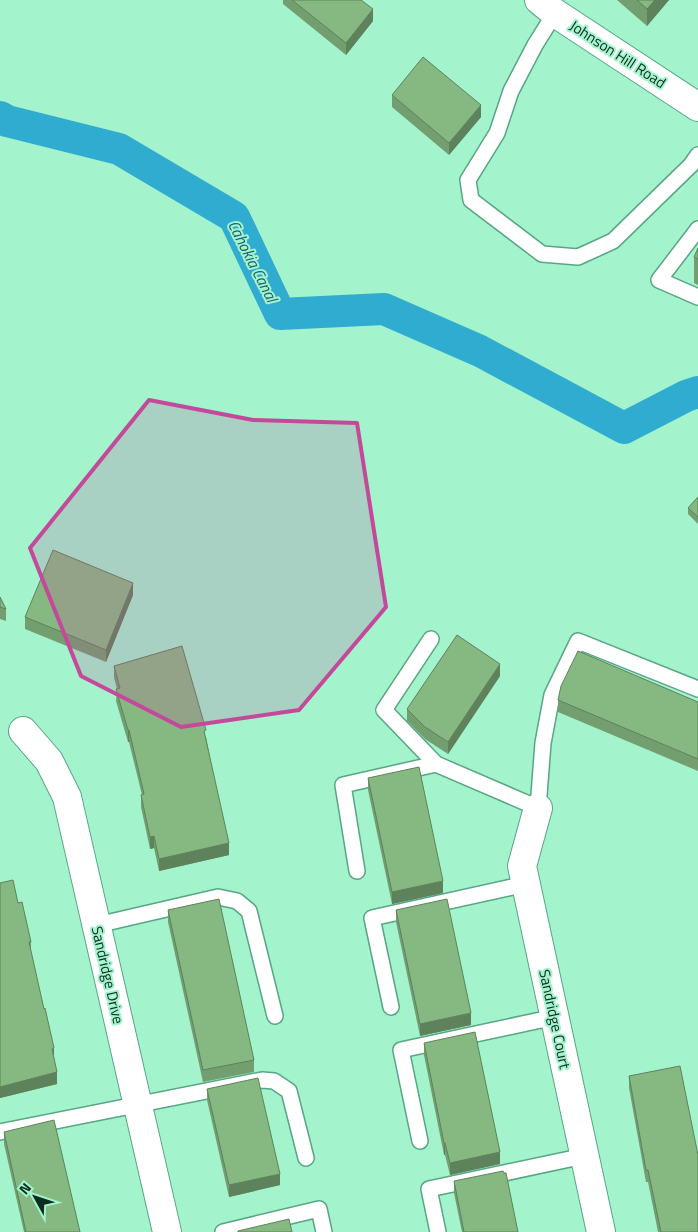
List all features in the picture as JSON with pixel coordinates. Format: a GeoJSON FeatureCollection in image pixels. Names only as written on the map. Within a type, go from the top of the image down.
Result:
{"type":"FeatureCollection","features":[{"type":"Feature","properties":{"kind":"street","name":"Johnson Hill Road"},"geometry":{"type":"LineString","coordinates":[[547,4],[698,107]]}},
{"type":"Feature","properties":{"kind":"street","name":"Sandridge Drive"},"geometry":{"type":"LineString","coordinates":[[23,731],[49,761],[68,797],[167,1232]]}},
{"type":"Feature","properties":{"kind":"street","name":"Sandridge Court"},"geometry":{"type":"LineString","coordinates":[[538,808],[522,866],[600,1232]]}},
{"type":"Feature","properties":{"kind":"lane"},"geometry":{"type":"LineString","coordinates":[[547,4],[535,45],[511,91],[497,133],[468,180],[471,200],[542,254],[578,257],[613,241],[692,165],[698,155]]}},
{"type":"Feature","properties":{"kind":"lane"},"geometry":{"type":"LineString","coordinates":[[698,230],[659,280],[698,297]]}},
{"type":"Feature","properties":{"kind":"lane"},"geometry":{"type":"LineString","coordinates":[[431,639],[384,710],[436,764],[538,808],[543,743],[552,695],[578,641],[698,689]]}},
{"type":"Feature","properties":{"kind":"lane"},"geometry":{"type":"LineString","coordinates":[[357,871],[343,784],[436,764]]}},
{"type":"Feature","properties":{"kind":"lane"},"geometry":{"type":"LineString","coordinates":[[391,1007],[372,918],[526,884]]}},
{"type":"Feature","properties":{"kind":"lane"},"geometry":{"type":"LineString","coordinates":[[97,925],[218,898],[237,901],[249,911],[275,1016]]}},
{"type":"Feature","properties":{"kind":"lane"},"geometry":{"type":"LineString","coordinates":[[420,1140],[401,1050],[555,1017]]}},
{"type":"Feature","properties":{"kind":"lane"},"geometry":{"type":"LineString","coordinates":[[0,1132],[262,1080],[274,1081],[289,1091],[306,1158]]}},
{"type":"Feature","properties":{"kind":"lane"},"geometry":{"type":"LineString","coordinates":[[438,1232],[429,1189],[584,1156]]}},
{"type":"Feature","properties":{"kind":"lane"},"geometry":{"type":"LineString","coordinates":[[223,1232],[319,1209],[324,1232]]}},
{"type":"Feature","properties":{"kind":"highlighted area"},"geometry":{"type":"Polygon","coordinates":[[[149,400],[253,420],[357,423],[386,607],[299,710],[181,727],[81,676],[30,548],[149,400]]]}},
{"type":"Feature","properties":{"kind":"building"},"geometry":{"type":"Polygon","coordinates":[[[292,0],[361,0],[373,9],[346,43],[292,0]]]}},
{"type":"Feature","properties":{"kind":"building"},"geometry":{"type":"Polygon","coordinates":[[[637,0],[655,0],[647,9],[637,0]]]}},
{"type":"Feature","properties":{"kind":"building"},"geometry":{"type":"Polygon","coordinates":[[[423,57],[481,105],[449,143],[392,95],[423,57]]]}},
{"type":"Feature","properties":{"kind":"building"},"geometry":{"type":"Polygon","coordinates":[[[698,248],[698,259],[694,257],[698,248]]]}},
{"type":"Feature","properties":{"kind":"building"},"geometry":{"type":"Polygon","coordinates":[[[698,497],[698,517],[688,508],[698,497]]]}},
{"type":"Feature","properties":{"kind":"building"},"geometry":{"type":"Polygon","coordinates":[[[53,550],[133,583],[106,650],[25,617],[53,550]]]}},
{"type":"Feature","properties":{"kind":"building"},"geometry":{"type":"Polygon","coordinates":[[[0,597],[6,609],[0,607],[0,597]]]}},
{"type":"Feature","properties":{"kind":"building"},"geometry":{"type":"Polygon","coordinates":[[[457,635],[500,664],[448,742],[425,727],[407,709],[457,635]]]}},
{"type":"Feature","properties":{"kind":"building"},"geometry":{"type":"Polygon","coordinates":[[[182,646],[206,730],[204,731],[229,843],[159,859],[154,836],[150,837],[141,795],[144,794],[129,730],[116,689],[120,688],[114,666],[182,646]]]}},
{"type":"Feature","properties":{"kind":"building"},"geometry":{"type":"Polygon","coordinates":[[[578,651],[698,702],[698,759],[558,700],[561,686],[578,651]]]}},
{"type":"Feature","properties":{"kind":"building"},"geometry":{"type":"Polygon","coordinates":[[[419,767],[443,881],[392,892],[368,778],[419,767]]]}},
{"type":"Feature","properties":{"kind":"building"},"geometry":{"type":"Polygon","coordinates":[[[13,880],[18,903],[22,902],[31,942],[29,942],[54,1048],[52,1049],[57,1072],[0,1087],[0,883],[13,880]]]}},
{"type":"Feature","properties":{"kind":"building"},"geometry":{"type":"Polygon","coordinates":[[[219,899],[254,1060],[203,1070],[168,910],[219,899]]]}},
{"type":"Feature","properties":{"kind":"building"},"geometry":{"type":"Polygon","coordinates":[[[447,899],[471,1013],[420,1024],[396,910],[447,899]]]}},
{"type":"Feature","properties":{"kind":"building"},"geometry":{"type":"Polygon","coordinates":[[[475,1032],[500,1152],[450,1163],[444,1143],[424,1043],[475,1032]]]}},
{"type":"Feature","properties":{"kind":"building"},"geometry":{"type":"Polygon","coordinates":[[[680,1066],[698,1155],[698,1232],[661,1232],[648,1170],[646,1170],[629,1076],[680,1066]]]}},
{"type":"Feature","properties":{"kind":"building"},"geometry":{"type":"Polygon","coordinates":[[[258,1078],[280,1174],[229,1185],[207,1089],[258,1078]]]}},
{"type":"Feature","properties":{"kind":"building"},"geometry":{"type":"Polygon","coordinates":[[[54,1120],[80,1232],[26,1232],[4,1132],[54,1120]]]}},
{"type":"Feature","properties":{"kind":"building"},"geometry":{"type":"Polygon","coordinates":[[[503,1171],[506,1173],[518,1232],[464,1232],[454,1181],[503,1171]]]}},
{"type":"Feature","properties":{"kind":"building"},"geometry":{"type":"Polygon","coordinates":[[[289,1219],[292,1232],[238,1232],[238,1231],[289,1219]]]}},
{"type":"Feature","properties":{"kind":"waterway","name":"Cahokia Canal"},"geometry":{"type":"LineString","coordinates":[[0,117],[7,121],[119,149],[234,217],[280,314],[384,309],[480,351],[624,428],[686,396],[698,392]]}}]}
